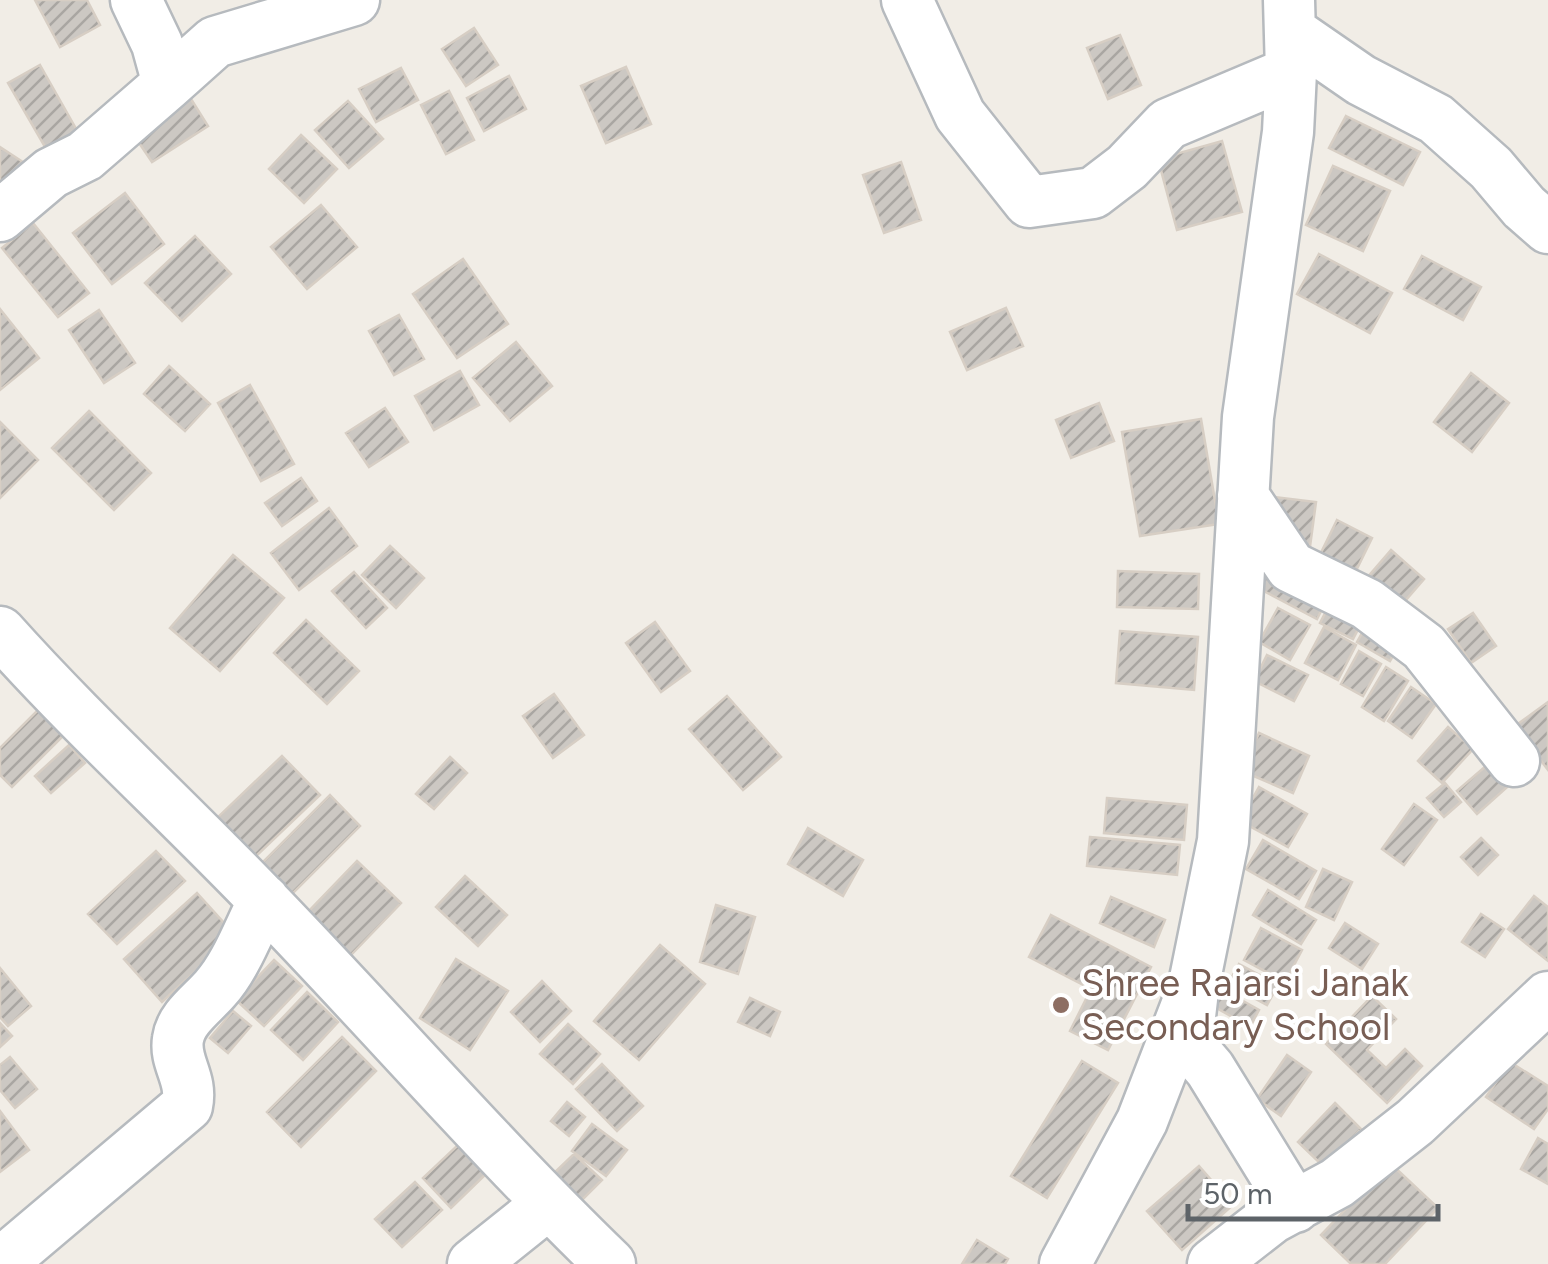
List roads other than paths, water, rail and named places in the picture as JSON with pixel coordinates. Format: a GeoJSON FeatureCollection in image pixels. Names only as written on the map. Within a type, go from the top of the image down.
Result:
{"type":"FeatureCollection","features":[{"type":"Feature","properties":{"kind":"street"},"geometry":{"type":"LineString","coordinates":[[136,0],[157,44],[168,84]]}},
{"type":"Feature","properties":{"kind":"street"},"geometry":{"type":"LineString","coordinates":[[0,216],[50,173],[85,156],[214,42],[354,0]]}},
{"type":"Feature","properties":{"kind":"street"},"geometry":{"type":"LineString","coordinates":[[907,0],[960,116],[1028,202],[1093,193],[1127,167],[1168,124],[1290,34]]}},
{"type":"Feature","properties":{"kind":"street"},"geometry":{"type":"LineString","coordinates":[[1290,34],[1361,80],[1436,118],[1548,228]]}},
{"type":"Feature","properties":{"kind":"street"},"geometry":{"type":"LineString","coordinates":[[1290,34],[1288,132],[1248,418],[1223,842],[1192,989],[1188,1042],[1220,1084],[1294,1206]]}},
{"type":"Feature","properties":{"kind":"street"},"geometry":{"type":"LineString","coordinates":[[1244,496],[1291,567],[1367,604],[1424,646],[1514,761]]}},
{"type":"Feature","properties":{"kind":"street"},"geometry":{"type":"LineString","coordinates":[[0,632],[39,676],[264,900],[548,1204],[610,1264]]}},
{"type":"Feature","properties":{"kind":"street"},"geometry":{"type":"LineString","coordinates":[[25,1255],[187,1106],[190,1090],[178,1056],[178,1035],[188,1018],[219,986],[264,900]]}},
{"type":"Feature","properties":{"kind":"street"},"geometry":{"type":"LineString","coordinates":[[1065,1264],[1142,1121],[1192,989]]}},
{"type":"Feature","properties":{"kind":"street"},"geometry":{"type":"LineString","coordinates":[[1213,1264],[1272,1218],[1338,1183],[1415,1122],[1548,996]]}},
{"type":"Feature","properties":{"kind":"street"},"geometry":{"type":"LineString","coordinates":[[473,1264],[548,1204]]}},
{"type":"Feature","properties":{"kind":"place","name":"Shree Rajarsi Janak Secondary School"},"geometry":{"type":"Point","coordinates":[1061,1005]}}]}
